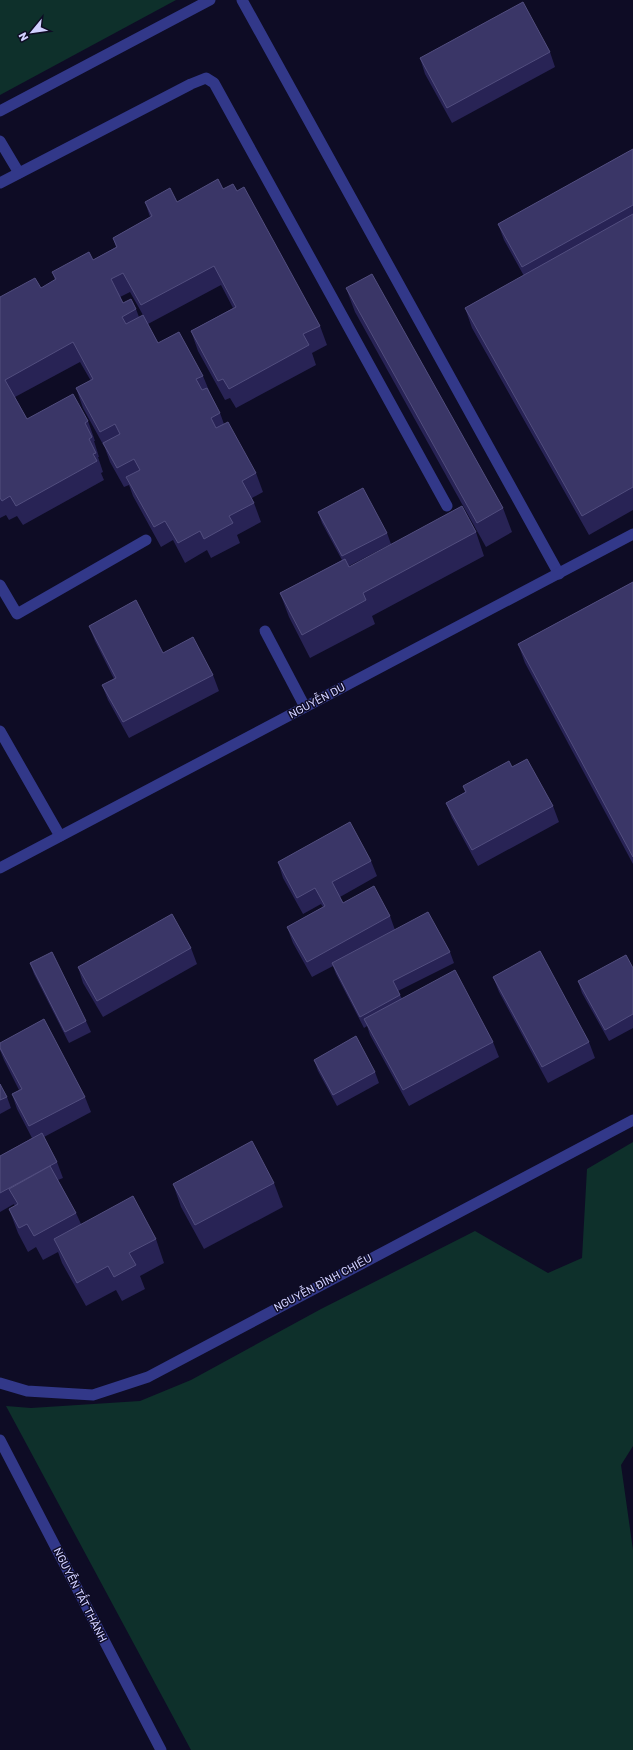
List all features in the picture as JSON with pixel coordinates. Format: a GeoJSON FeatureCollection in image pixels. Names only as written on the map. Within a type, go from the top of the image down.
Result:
{"type":"FeatureCollection","features":[{"type":"Feature","properties":{"kind":"street"},"geometry":{"type":"LineString","coordinates":[[0,111],[210,0]]}},
{"type":"Feature","properties":{"kind":"street"},"geometry":{"type":"LineString","coordinates":[[242,0],[559,574]]}},
{"type":"Feature","properties":{"kind":"street"},"geometry":{"type":"LineString","coordinates":[[0,183],[191,84],[206,78],[214,83],[447,506]]}},
{"type":"Feature","properties":{"kind":"street"},"geometry":{"type":"LineString","coordinates":[[0,141],[19,173]]}},
{"type":"Feature","properties":{"kind":"street","name":"NGUYỄN DU"},"geometry":{"type":"LineString","coordinates":[[0,868],[633,534]]}},
{"type":"Feature","properties":{"kind":"street"},"geometry":{"type":"LineString","coordinates":[[0,585],[17,614],[146,540]]}},
{"type":"Feature","properties":{"kind":"street"},"geometry":{"type":"LineString","coordinates":[[265,631],[305,707]]}},
{"type":"Feature","properties":{"kind":"street"},"geometry":{"type":"LineString","coordinates":[[0,731],[60,836]]}},
{"type":"Feature","properties":{"kind":"street","name":"NGUYỄN ĐÌNH CHIỂU"},"geometry":{"type":"LineString","coordinates":[[0,1383],[27,1391],[93,1395],[148,1377],[633,1120]]}},
{"type":"Feature","properties":{"kind":"street","name":"NGUYỄN TẤT THÀNH"},"geometry":{"type":"LineString","coordinates":[[0,1440],[161,1750]]}},
{"type":"Feature","properties":{"kind":"green space"},"geometry":{"type":"Polygon","coordinates":[[[0,0],[176,0],[0,95],[0,0]]]}},
{"type":"Feature","properties":{"kind":"green space"},"geometry":{"type":"Polygon","coordinates":[[[633,1142],[633,1446],[621,1465],[633,1550],[633,1750],[191,1750],[6,1406],[31,1408],[140,1401],[191,1380],[321,1309],[475,1231],[548,1273],[582,1258],[587,1169],[633,1142]]]}},
{"type":"Feature","properties":{"kind":"building"},"geometry":{"type":"Polygon","coordinates":[[[523,2],[550,52],[447,108],[420,58],[523,2]]]}},
{"type":"Feature","properties":{"kind":"building"},"geometry":{"type":"Polygon","coordinates":[[[633,149],[633,205],[522,267],[498,224],[633,149]]]}},
{"type":"Feature","properties":{"kind":"building"},"geometry":{"type":"Polygon","coordinates":[[[218,179],[223,189],[233,184],[237,191],[244,187],[320,326],[303,334],[309,345],[229,389],[223,379],[218,381],[191,331],[236,307],[214,266],[141,305],[123,273],[111,279],[123,303],[131,299],[136,309],[122,317],[126,324],[143,315],[158,343],[179,332],[203,376],[196,379],[202,390],[207,388],[220,413],[211,418],[216,428],[228,422],[256,473],[242,481],[254,503],[229,516],[233,523],[204,539],[200,531],[178,543],[165,521],[154,527],[126,477],[140,470],[134,459],[117,468],[103,443],[120,434],[115,424],[100,432],[76,388],[93,379],[73,342],[5,380],[27,419],[73,394],[88,421],[85,423],[92,437],[89,439],[96,453],[93,454],[97,461],[16,506],[10,496],[2,501],[0,498],[0,297],[35,278],[41,288],[56,279],[52,272],[89,252],[93,260],[117,247],[113,238],[152,216],[145,202],[170,188],[177,202],[218,179]]]}},
{"type":"Feature","properties":{"kind":"building"},"geometry":{"type":"Polygon","coordinates":[[[633,214],[633,487],[582,516],[465,308],[633,214]]]}},
{"type":"Feature","properties":{"kind":"building"},"geometry":{"type":"Polygon","coordinates":[[[372,274],[503,508],[477,523],[346,288],[372,274]]]}},
{"type":"Feature","properties":{"kind":"building"},"geometry":{"type":"Polygon","coordinates":[[[363,488],[387,533],[342,556],[318,512],[363,488]]]}},
{"type":"Feature","properties":{"kind":"building"},"geometry":{"type":"Polygon","coordinates":[[[462,506],[476,532],[363,593],[366,600],[302,635],[280,593],[345,559],[349,567],[462,506]]]}},
{"type":"Feature","properties":{"kind":"building"},"geometry":{"type":"Polygon","coordinates":[[[633,582],[633,857],[518,644],[633,582]]]}},
{"type":"Feature","properties":{"kind":"building"},"geometry":{"type":"Polygon","coordinates":[[[136,600],[163,653],[193,637],[213,675],[123,722],[102,685],[116,678],[89,626],[136,600]]]}},
{"type":"Feature","properties":{"kind":"building"},"geometry":{"type":"Polygon","coordinates":[[[527,759],[553,806],[472,850],[446,803],[466,792],[463,786],[509,761],[512,767],[527,759]]]}},
{"type":"Feature","properties":{"kind":"building"},"geometry":{"type":"Polygon","coordinates":[[[350,822],[371,861],[332,882],[343,903],[374,886],[390,916],[307,962],[287,927],[325,906],[315,888],[297,898],[278,862],[350,822]]]}},
{"type":"Feature","properties":{"kind":"building"},"geometry":{"type":"Polygon","coordinates":[[[428,912],[450,952],[393,981],[400,995],[360,1017],[332,963],[428,912]]]}},
{"type":"Feature","properties":{"kind":"building"},"geometry":{"type":"Polygon","coordinates":[[[172,914],[191,948],[97,1001],[78,967],[172,914]]]}},
{"type":"Feature","properties":{"kind":"building"},"geometry":{"type":"Polygon","coordinates":[[[540,951],[589,1042],[542,1067],[493,977],[540,951]]]}},
{"type":"Feature","properties":{"kind":"building"},"geometry":{"type":"Polygon","coordinates":[[[52,952],[86,1021],[65,1032],[30,963],[52,952]]]}},
{"type":"Feature","properties":{"kind":"building"},"geometry":{"type":"Polygon","coordinates":[[[626,955],[633,968],[633,1014],[605,1030],[578,981],[626,955]]]}},
{"type":"Feature","properties":{"kind":"building"},"geometry":{"type":"Polygon","coordinates":[[[455,970],[493,1042],[403,1090],[364,1019],[455,970]]]}},
{"type":"Feature","properties":{"kind":"building"},"geometry":{"type":"Polygon","coordinates":[[[44,1019],[85,1097],[29,1126],[12,1094],[22,1089],[0,1048],[0,1043],[44,1019]]]}},
{"type":"Feature","properties":{"kind":"building"},"geometry":{"type":"Polygon","coordinates":[[[356,1036],[375,1072],[333,1095],[314,1060],[356,1036]]]}},
{"type":"Feature","properties":{"kind":"building"},"geometry":{"type":"Polygon","coordinates":[[[0,1084],[7,1097],[0,1100],[0,1084]]]}},
{"type":"Feature","properties":{"kind":"building"},"geometry":{"type":"Polygon","coordinates":[[[42,1133],[57,1162],[0,1193],[0,1156],[42,1133]]]}},
{"type":"Feature","properties":{"kind":"building"},"geometry":{"type":"Polygon","coordinates":[[[252,1141],[274,1183],[195,1225],[173,1184],[252,1141]]]}},
{"type":"Feature","properties":{"kind":"building"},"geometry":{"type":"Polygon","coordinates":[[[50,1166],[76,1213],[34,1236],[27,1224],[19,1228],[9,1209],[18,1204],[9,1189],[50,1166]]]}},
{"type":"Feature","properties":{"kind":"building"},"geometry":{"type":"Polygon","coordinates":[[[133,1196],[156,1239],[129,1253],[136,1265],[114,1277],[108,1266],[77,1283],[54,1239],[133,1196]]]}}]}
